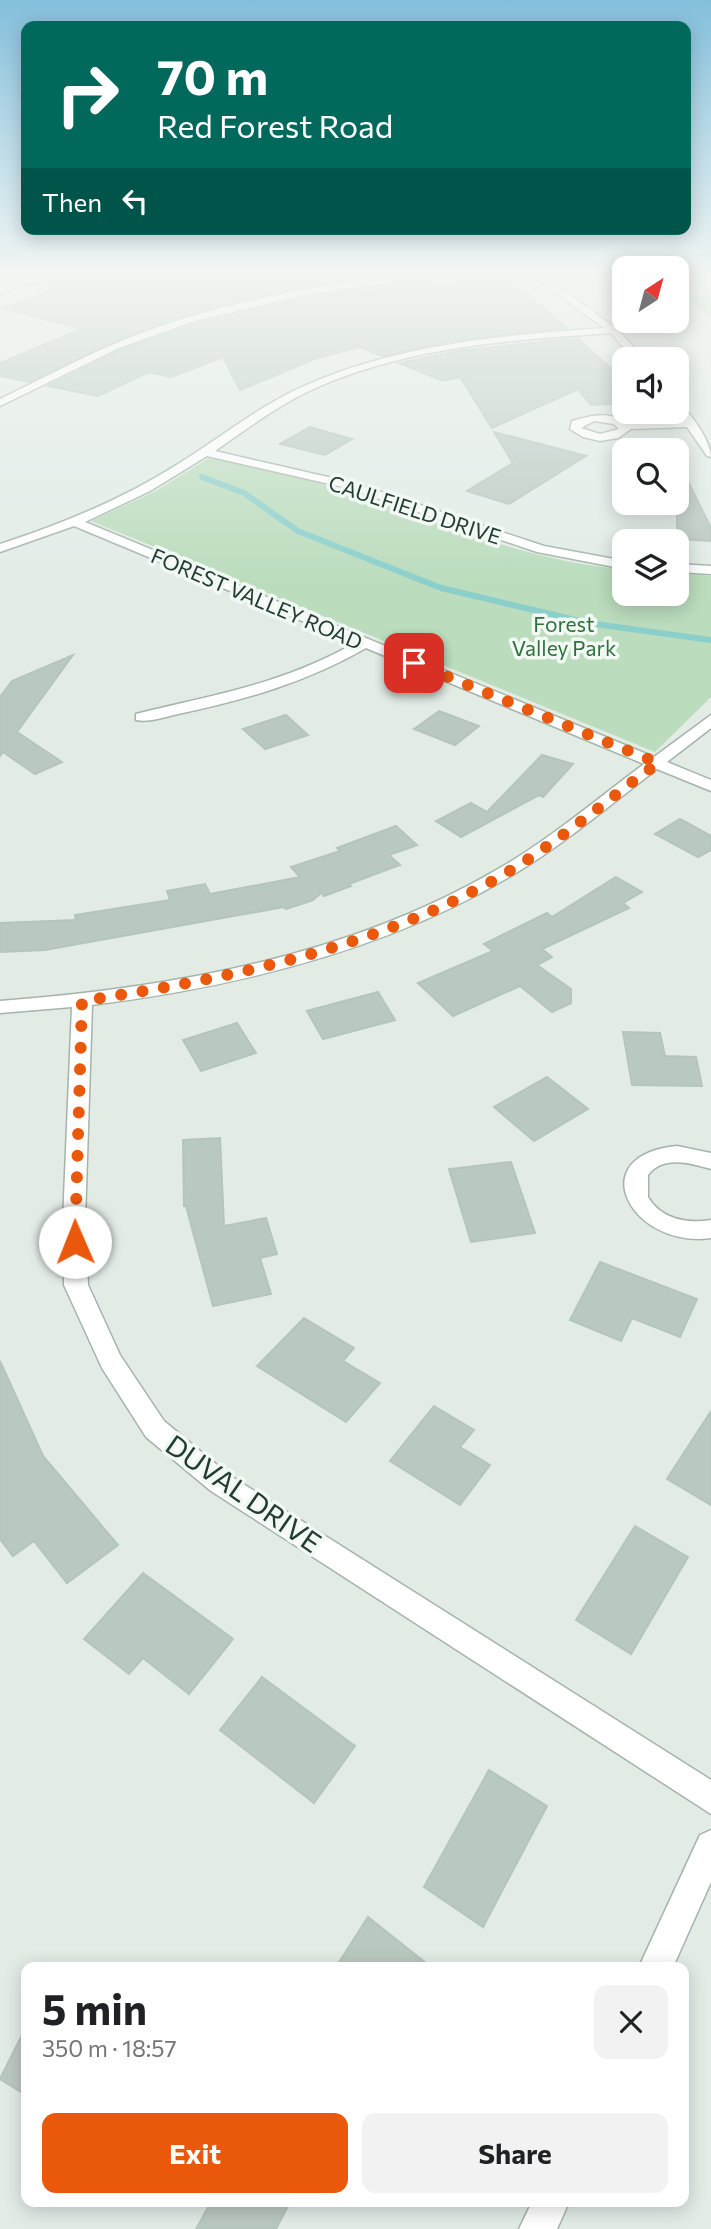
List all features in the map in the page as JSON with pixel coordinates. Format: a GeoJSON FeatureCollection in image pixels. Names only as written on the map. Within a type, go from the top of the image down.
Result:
{"type":"FeatureCollection","features":[{"type":"Feature","properties":{"kind":"street"},"geometry":{"type":"LineString","coordinates":[[0,403],[56,376]]}},
{"type":"Feature","properties":{"kind":"street"},"geometry":{"type":"LineString","coordinates":[[0,548],[75,522],[166,477],[274,405],[340,376]]}},
{"type":"Feature","properties":{"kind":"street"},"geometry":{"type":"LineString","coordinates":[[689,420],[711,454]]}},
{"type":"Feature","properties":{"kind":"street"},"geometry":{"type":"LineString","coordinates":[[625,426],[692,424]]}},
{"type":"Feature","properties":{"kind":"street","name":"CAULFIELD DRIVE"},"geometry":{"type":"LineString","coordinates":[[206,452],[350,485],[541,549],[612,563]]}},
{"type":"Feature","properties":{"kind":"street","name":"FOREST VALLEY ROAD"},"geometry":{"type":"LineString","coordinates":[[75,522],[711,786]]}},
{"type":"Feature","properties":{"kind":"street"},"geometry":{"type":"LineString","coordinates":[[689,569],[711,570]]}},
{"type":"Feature","properties":{"kind":"street"},"geometry":{"type":"LineString","coordinates":[[141,717],[248,696],[295,681],[365,643]]}},
{"type":"Feature","properties":{"kind":"street"},"geometry":{"type":"LineString","coordinates":[[0,1007],[82,1001],[188,985],[371,935],[418,916],[504,874],[658,763],[711,720]]}},
{"type":"Feature","properties":{"kind":"street","name":"DUVAL DRIVE"},"geometry":{"type":"LineString","coordinates":[[82,1001],[74,1221],[76,1285],[111,1361],[155,1430],[220,1483],[711,1798]]}},
{"type":"Feature","properties":{"kind":"street"},"geometry":{"type":"LineString","coordinates":[[711,1161],[682,1153],[664,1155],[649,1162],[638,1172],[635,1186],[639,1200],[649,1213],[665,1224],[684,1230],[711,1229]]}},
{"type":"Feature","properties":{"kind":"street"},"geometry":{"type":"LineString","coordinates":[[658,1962],[711,1846]]}},
{"type":"Feature","properties":{"kind":"street"},"geometry":{"type":"LineString","coordinates":[[538,2229],[549,2207]]}},
{"type":"Feature","properties":{"kind":"green space","name":"Forest Valley Park"},"geometry":{"type":"Polygon","coordinates":[[[209,458],[291,476],[339,489],[515,549],[612,568],[612,606],[689,606],[689,574],[711,576],[711,697],[655,752],[91,521],[156,491],[209,458]]]}},
{"type":"Feature","properties":{"kind":"building"},"geometry":{"type":"Polygon","coordinates":[[[0,376],[42,376],[29,382],[0,376]]]}},
{"type":"Feature","properties":{"kind":"building"},"geometry":{"type":"Polygon","coordinates":[[[68,376],[140,376],[98,396],[48,386],[68,376]]]}},
{"type":"Feature","properties":{"kind":"building"},"geometry":{"type":"Polygon","coordinates":[[[233,376],[274,376],[240,390],[233,376]]]}},
{"type":"Feature","properties":{"kind":"building"},"geometry":{"type":"Polygon","coordinates":[[[431,376],[612,376],[612,404],[591,405],[578,389],[492,428],[460,377],[443,381],[431,376]]]}},
{"type":"Feature","properties":{"kind":"building"},"geometry":{"type":"Polygon","coordinates":[[[310,427],[352,439],[325,455],[280,444],[310,427]]]}},
{"type":"Feature","properties":{"kind":"building"},"geometry":{"type":"Polygon","coordinates":[[[494,432],[586,456],[509,504],[467,491],[513,463],[494,432]]]}},
{"type":"Feature","properties":{"kind":"building"},"geometry":{"type":"Polygon","coordinates":[[[689,483],[711,528],[711,541],[689,540],[689,529],[677,529],[677,515],[689,515],[689,483]]]}},
{"type":"Feature","properties":{"kind":"building"},"geometry":{"type":"Polygon","coordinates":[[[73,655],[17,732],[62,762],[35,774],[3,752],[0,756],[0,697],[12,681],[73,655]]]}},
{"type":"Feature","properties":{"kind":"building"},"geometry":{"type":"Polygon","coordinates":[[[439,711],[479,726],[455,745],[414,729],[439,711]]]}},
{"type":"Feature","properties":{"kind":"building"},"geometry":{"type":"Polygon","coordinates":[[[286,715],[308,735],[265,749],[243,729],[286,715]]]}},
{"type":"Feature","properties":{"kind":"building"},"geometry":{"type":"Polygon","coordinates":[[[542,755],[573,764],[543,797],[539,795],[461,837],[436,821],[471,803],[487,812],[542,755]]]}},
{"type":"Feature","properties":{"kind":"building"},"geometry":{"type":"Polygon","coordinates":[[[680,819],[711,836],[711,850],[698,857],[655,834],[680,819]]]}},
{"type":"Feature","properties":{"kind":"building"},"geometry":{"type":"Polygon","coordinates":[[[396,826],[417,845],[389,855],[400,865],[324,896],[321,893],[313,900],[286,909],[284,907],[45,950],[0,952],[0,923],[76,920],[75,915],[170,900],[167,891],[205,884],[210,894],[300,877],[291,867],[340,851],[337,848],[396,826]]]}},
{"type":"Feature","properties":{"kind":"building"},"geometry":{"type":"Polygon","coordinates":[[[616,877],[642,892],[623,903],[629,908],[542,949],[552,957],[537,965],[571,989],[571,1003],[552,1012],[520,986],[453,1016],[418,983],[493,951],[484,944],[547,913],[552,917],[616,877]]]}},
{"type":"Feature","properties":{"kind":"building"},"geometry":{"type":"Polygon","coordinates":[[[378,992],[395,1020],[323,1039],[307,1011],[378,992]]]}},
{"type":"Feature","properties":{"kind":"building"},"geometry":{"type":"Polygon","coordinates":[[[237,1023],[256,1053],[201,1071],[183,1040],[237,1023]]]}},
{"type":"Feature","properties":{"kind":"building"},"geometry":{"type":"Polygon","coordinates":[[[623,1032],[660,1033],[665,1056],[696,1057],[702,1086],[632,1085],[623,1032]]]}},
{"type":"Feature","properties":{"kind":"building"},"geometry":{"type":"Polygon","coordinates":[[[547,1077],[588,1109],[534,1141],[494,1107],[547,1077]]]}},
{"type":"Feature","properties":{"kind":"building"},"geometry":{"type":"Polygon","coordinates":[[[220,1138],[224,1226],[266,1218],[277,1254],[260,1258],[271,1294],[213,1306],[184,1206],[183,1140],[220,1138]]]}},
{"type":"Feature","properties":{"kind":"building"},"geometry":{"type":"Polygon","coordinates":[[[511,1162],[535,1233],[471,1242],[449,1169],[511,1162]]]}},
{"type":"Feature","properties":{"kind":"building"},"geometry":{"type":"Polygon","coordinates":[[[600,1262],[697,1299],[680,1337],[632,1318],[621,1341],[570,1320],[600,1262]]]}},
{"type":"Feature","properties":{"kind":"building"},"geometry":{"type":"Polygon","coordinates":[[[304,1318],[354,1348],[343,1361],[380,1383],[346,1422],[257,1366],[304,1318]]]}},
{"type":"Feature","properties":{"kind":"building"},"geometry":{"type":"Polygon","coordinates":[[[0,1361],[43,1456],[118,1545],[67,1583],[34,1541],[13,1556],[0,1539],[0,1361]]]}},
{"type":"Feature","properties":{"kind":"building"},"geometry":{"type":"Polygon","coordinates":[[[434,1406],[474,1430],[460,1447],[490,1465],[460,1505],[390,1461],[434,1406]]]}},
{"type":"Feature","properties":{"kind":"building"},"geometry":{"type":"Polygon","coordinates":[[[711,1411],[711,1505],[667,1479],[711,1411]]]}},
{"type":"Feature","properties":{"kind":"building"},"geometry":{"type":"Polygon","coordinates":[[[635,1526],[688,1557],[631,1654],[576,1620],[635,1526]]]}},
{"type":"Feature","properties":{"kind":"building"},"geometry":{"type":"Polygon","coordinates":[[[143,1573],[233,1639],[189,1694],[143,1658],[129,1674],[84,1639],[143,1573]]]}},
{"type":"Feature","properties":{"kind":"building"},"geometry":{"type":"Polygon","coordinates":[[[262,1677],[355,1746],[314,1803],[220,1730],[262,1677]]]}},
{"type":"Feature","properties":{"kind":"building"},"geometry":{"type":"Polygon","coordinates":[[[489,1770],[547,1806],[483,1927],[424,1887],[489,1770]]]}},
{"type":"Feature","properties":{"kind":"building"},"geometry":{"type":"Polygon","coordinates":[[[368,1917],[425,1962],[339,1962],[368,1917]]]}},
{"type":"Feature","properties":{"kind":"building"},"geometry":{"type":"Polygon","coordinates":[[[21,2037],[21,2092],[0,2079],[21,2037]]]}},
{"type":"Feature","properties":{"kind":"building"},"geometry":{"type":"Polygon","coordinates":[[[208,2207],[287,2207],[276,2229],[196,2229],[208,2207]]]}},
{"type":"Feature","properties":{"kind":"waterway"},"geometry":{"type":"LineString","coordinates":[[202,477],[244,493],[298,531],[441,588],[588,623],[711,640]]}},
{"type":"Feature","properties":{"kind":"route"},"geometry":{"type":"LineString","coordinates":[[75,1242],[82,1001],[188,985],[371,935],[418,916],[504,874],[658,763],[414,663]]}}]}
